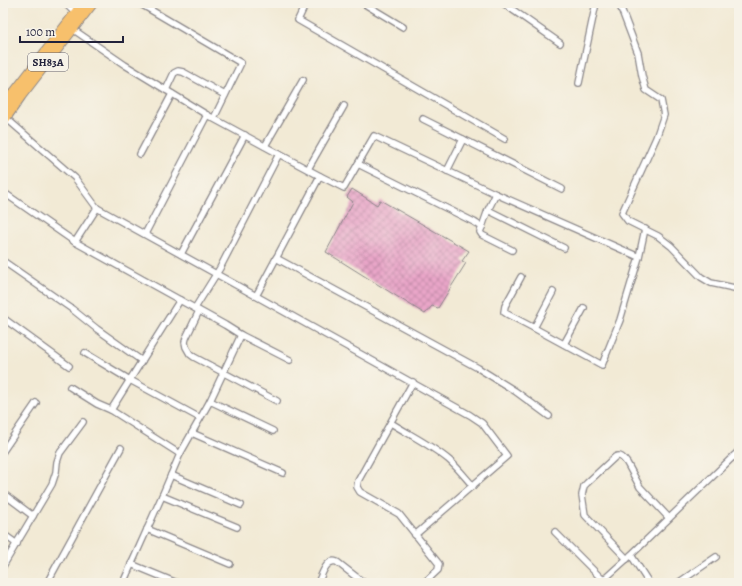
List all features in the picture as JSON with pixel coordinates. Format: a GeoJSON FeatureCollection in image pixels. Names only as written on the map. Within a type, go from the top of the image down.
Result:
{"type":"FeatureCollection","features":[{"type":"Feature","properties":{"kind":"main road","name":"SH83A"},"geometry":{"type":"LineString","coordinates":[[4,120],[70,27],[75,13],[83,3]]}},
{"type":"Feature","properties":{"kind":"main road","name":"SH83A"},"geometry":{"type":"LineString","coordinates":[[3,107],[70,27],[93,3]]}},
{"type":"Feature","properties":{"kind":"street"},"geometry":{"type":"LineString","coordinates":[[65,3],[75,13]]}},
{"type":"Feature","properties":{"kind":"street"},"geometry":{"type":"LineString","coordinates":[[139,3],[241,62],[214,118]]}},
{"type":"Feature","properties":{"kind":"street"},"geometry":{"type":"LineString","coordinates":[[306,3],[298,20],[504,139]]}},
{"type":"Feature","properties":{"kind":"street"},"geometry":{"type":"LineString","coordinates":[[363,3],[403,27]]}},
{"type":"Feature","properties":{"kind":"street"},"geometry":{"type":"LineString","coordinates":[[503,3],[560,43]]}},
{"type":"Feature","properties":{"kind":"street"},"geometry":{"type":"LineString","coordinates":[[579,83],[596,3]]}},
{"type":"Feature","properties":{"kind":"street"},"geometry":{"type":"LineString","coordinates":[[619,3],[638,53],[646,90],[661,100],[664,114],[656,138],[622,213],[628,221],[658,236],[671,246],[701,277],[711,283],[739,290]]}},
{"type":"Feature","properties":{"kind":"street"},"geometry":{"type":"LineString","coordinates":[[70,27],[126,65],[207,115],[344,188],[374,136],[496,194],[639,257]]}},
{"type":"Feature","properties":{"kind":"street"},"geometry":{"type":"LineString","coordinates":[[166,90],[174,73],[178,71],[184,72],[226,95]]}},
{"type":"Feature","properties":{"kind":"street"},"geometry":{"type":"LineString","coordinates":[[265,146],[303,80]]}},
{"type":"Feature","properties":{"kind":"street"},"geometry":{"type":"LineString","coordinates":[[140,154],[172,94]]}},
{"type":"Feature","properties":{"kind":"street"},"geometry":{"type":"LineString","coordinates":[[308,169],[344,106]]}},
{"type":"Feature","properties":{"kind":"street"},"geometry":{"type":"LineString","coordinates":[[145,234],[207,115]]}},
{"type":"Feature","properties":{"kind":"street"},"geometry":{"type":"LineString","coordinates":[[423,119],[562,190]]}},
{"type":"Feature","properties":{"kind":"street"},"geometry":{"type":"LineString","coordinates":[[4,120],[75,178],[97,208],[413,382],[482,423],[507,456],[415,535]]}},
{"type":"Feature","properties":{"kind":"street"},"geometry":{"type":"LineString","coordinates":[[181,254],[245,135]]}},
{"type":"Feature","properties":{"kind":"street"},"geometry":{"type":"LineString","coordinates":[[447,170],[463,139]]}},
{"type":"Feature","properties":{"kind":"street"},"geometry":{"type":"LineString","coordinates":[[277,401],[194,357],[190,354],[186,347],[186,338],[197,310],[279,154]]}},
{"type":"Feature","properties":{"kind":"street"},"geometry":{"type":"LineString","coordinates":[[358,164],[482,227]]}},
{"type":"Feature","properties":{"kind":"street"},"geometry":{"type":"LineString","coordinates":[[256,296],[320,176]]}},
{"type":"Feature","properties":{"kind":"street"},"geometry":{"type":"LineString","coordinates":[[3,192],[76,242],[241,335],[290,360]]}},
{"type":"Feature","properties":{"kind":"street"},"geometry":{"type":"LineString","coordinates":[[496,194],[480,232],[482,235],[512,250]]}},
{"type":"Feature","properties":{"kind":"street"},"geometry":{"type":"LineString","coordinates":[[76,242],[97,208]]}},
{"type":"Feature","properties":{"kind":"street"},"geometry":{"type":"LineString","coordinates":[[488,210],[564,248]]}},
{"type":"Feature","properties":{"kind":"street"},"geometry":{"type":"LineString","coordinates":[[521,277],[505,306],[504,312],[602,365],[620,320],[639,257],[645,229]]}},
{"type":"Feature","properties":{"kind":"street"},"geometry":{"type":"LineString","coordinates":[[276,258],[478,368],[515,391],[549,416]]}},
{"type":"Feature","properties":{"kind":"street"},"geometry":{"type":"LineString","coordinates":[[3,261],[72,309],[142,361]]}},
{"type":"Feature","properties":{"kind":"street"},"geometry":{"type":"LineString","coordinates":[[534,328],[553,292]]}},
{"type":"Feature","properties":{"kind":"street"},"geometry":{"type":"LineString","coordinates":[[111,410],[180,300]]}},
{"type":"Feature","properties":{"kind":"street"},"geometry":{"type":"LineString","coordinates":[[564,344],[584,308]]}},
{"type":"Feature","properties":{"kind":"street"},"geometry":{"type":"LineString","coordinates":[[3,318],[69,366]]}},
{"type":"Feature","properties":{"kind":"street"},"geometry":{"type":"LineString","coordinates":[[123,583],[180,454],[210,401],[241,335]]}},
{"type":"Feature","properties":{"kind":"street"},"geometry":{"type":"LineString","coordinates":[[85,353],[130,380],[200,418]]}},
{"type":"Feature","properties":{"kind":"street"},"geometry":{"type":"LineString","coordinates":[[413,382],[358,481],[357,487],[360,492],[399,514],[439,564],[438,570],[424,583]]}},
{"type":"Feature","properties":{"kind":"street"},"geometry":{"type":"LineString","coordinates":[[70,387],[97,404],[111,410],[180,454]]}},
{"type":"Feature","properties":{"kind":"street"},"geometry":{"type":"LineString","coordinates":[[210,401],[273,431]]}},
{"type":"Feature","properties":{"kind":"street"},"geometry":{"type":"LineString","coordinates":[[3,451],[36,403]]}},
{"type":"Feature","properties":{"kind":"street"},"geometry":{"type":"LineString","coordinates":[[3,566],[52,484],[60,452],[83,422]]}},
{"type":"Feature","properties":{"kind":"street"},"geometry":{"type":"LineString","coordinates":[[390,423],[433,448],[451,462],[473,486]]}},
{"type":"Feature","properties":{"kind":"street"},"geometry":{"type":"LineString","coordinates":[[192,433],[284,473]]}},
{"type":"Feature","properties":{"kind":"street"},"geometry":{"type":"LineString","coordinates":[[47,583],[121,448]]}},
{"type":"Feature","properties":{"kind":"street"},"geometry":{"type":"LineString","coordinates":[[555,532],[601,581],[736,458],[739,451]]}},
{"type":"Feature","properties":{"kind":"street"},"geometry":{"type":"LineString","coordinates":[[649,583],[629,557],[585,515],[582,495],[584,486],[615,457],[620,456],[627,463],[640,487],[669,518]]}},
{"type":"Feature","properties":{"kind":"street"},"geometry":{"type":"LineString","coordinates":[[171,475],[241,504]]}},
{"type":"Feature","properties":{"kind":"street"},"geometry":{"type":"LineString","coordinates":[[5,495],[33,516]]}},
{"type":"Feature","properties":{"kind":"street"},"geometry":{"type":"LineString","coordinates":[[162,496],[237,527]]}},
{"type":"Feature","properties":{"kind":"street"},"geometry":{"type":"LineString","coordinates":[[147,529],[230,564]]}},
{"type":"Feature","properties":{"kind":"street"},"geometry":{"type":"LineString","coordinates":[[3,534],[17,544]]}},
{"type":"Feature","properties":{"kind":"street"},"geometry":{"type":"LineString","coordinates":[[678,583],[716,557]]}},
{"type":"Feature","properties":{"kind":"street"},"geometry":{"type":"LineString","coordinates":[[318,583],[327,564],[334,561],[338,562],[364,583]]}},
{"type":"Feature","properties":{"kind":"street"},"geometry":{"type":"LineString","coordinates":[[131,564],[176,583]]}},
{"type":"Feature","properties":{"kind":"building"},"geometry":{"type":"Polygon","coordinates":[[[352,189],[377,205],[380,200],[469,251],[462,261],[466,263],[438,308],[432,306],[425,314],[326,252],[353,202],[347,197],[352,189]]]}}]}
